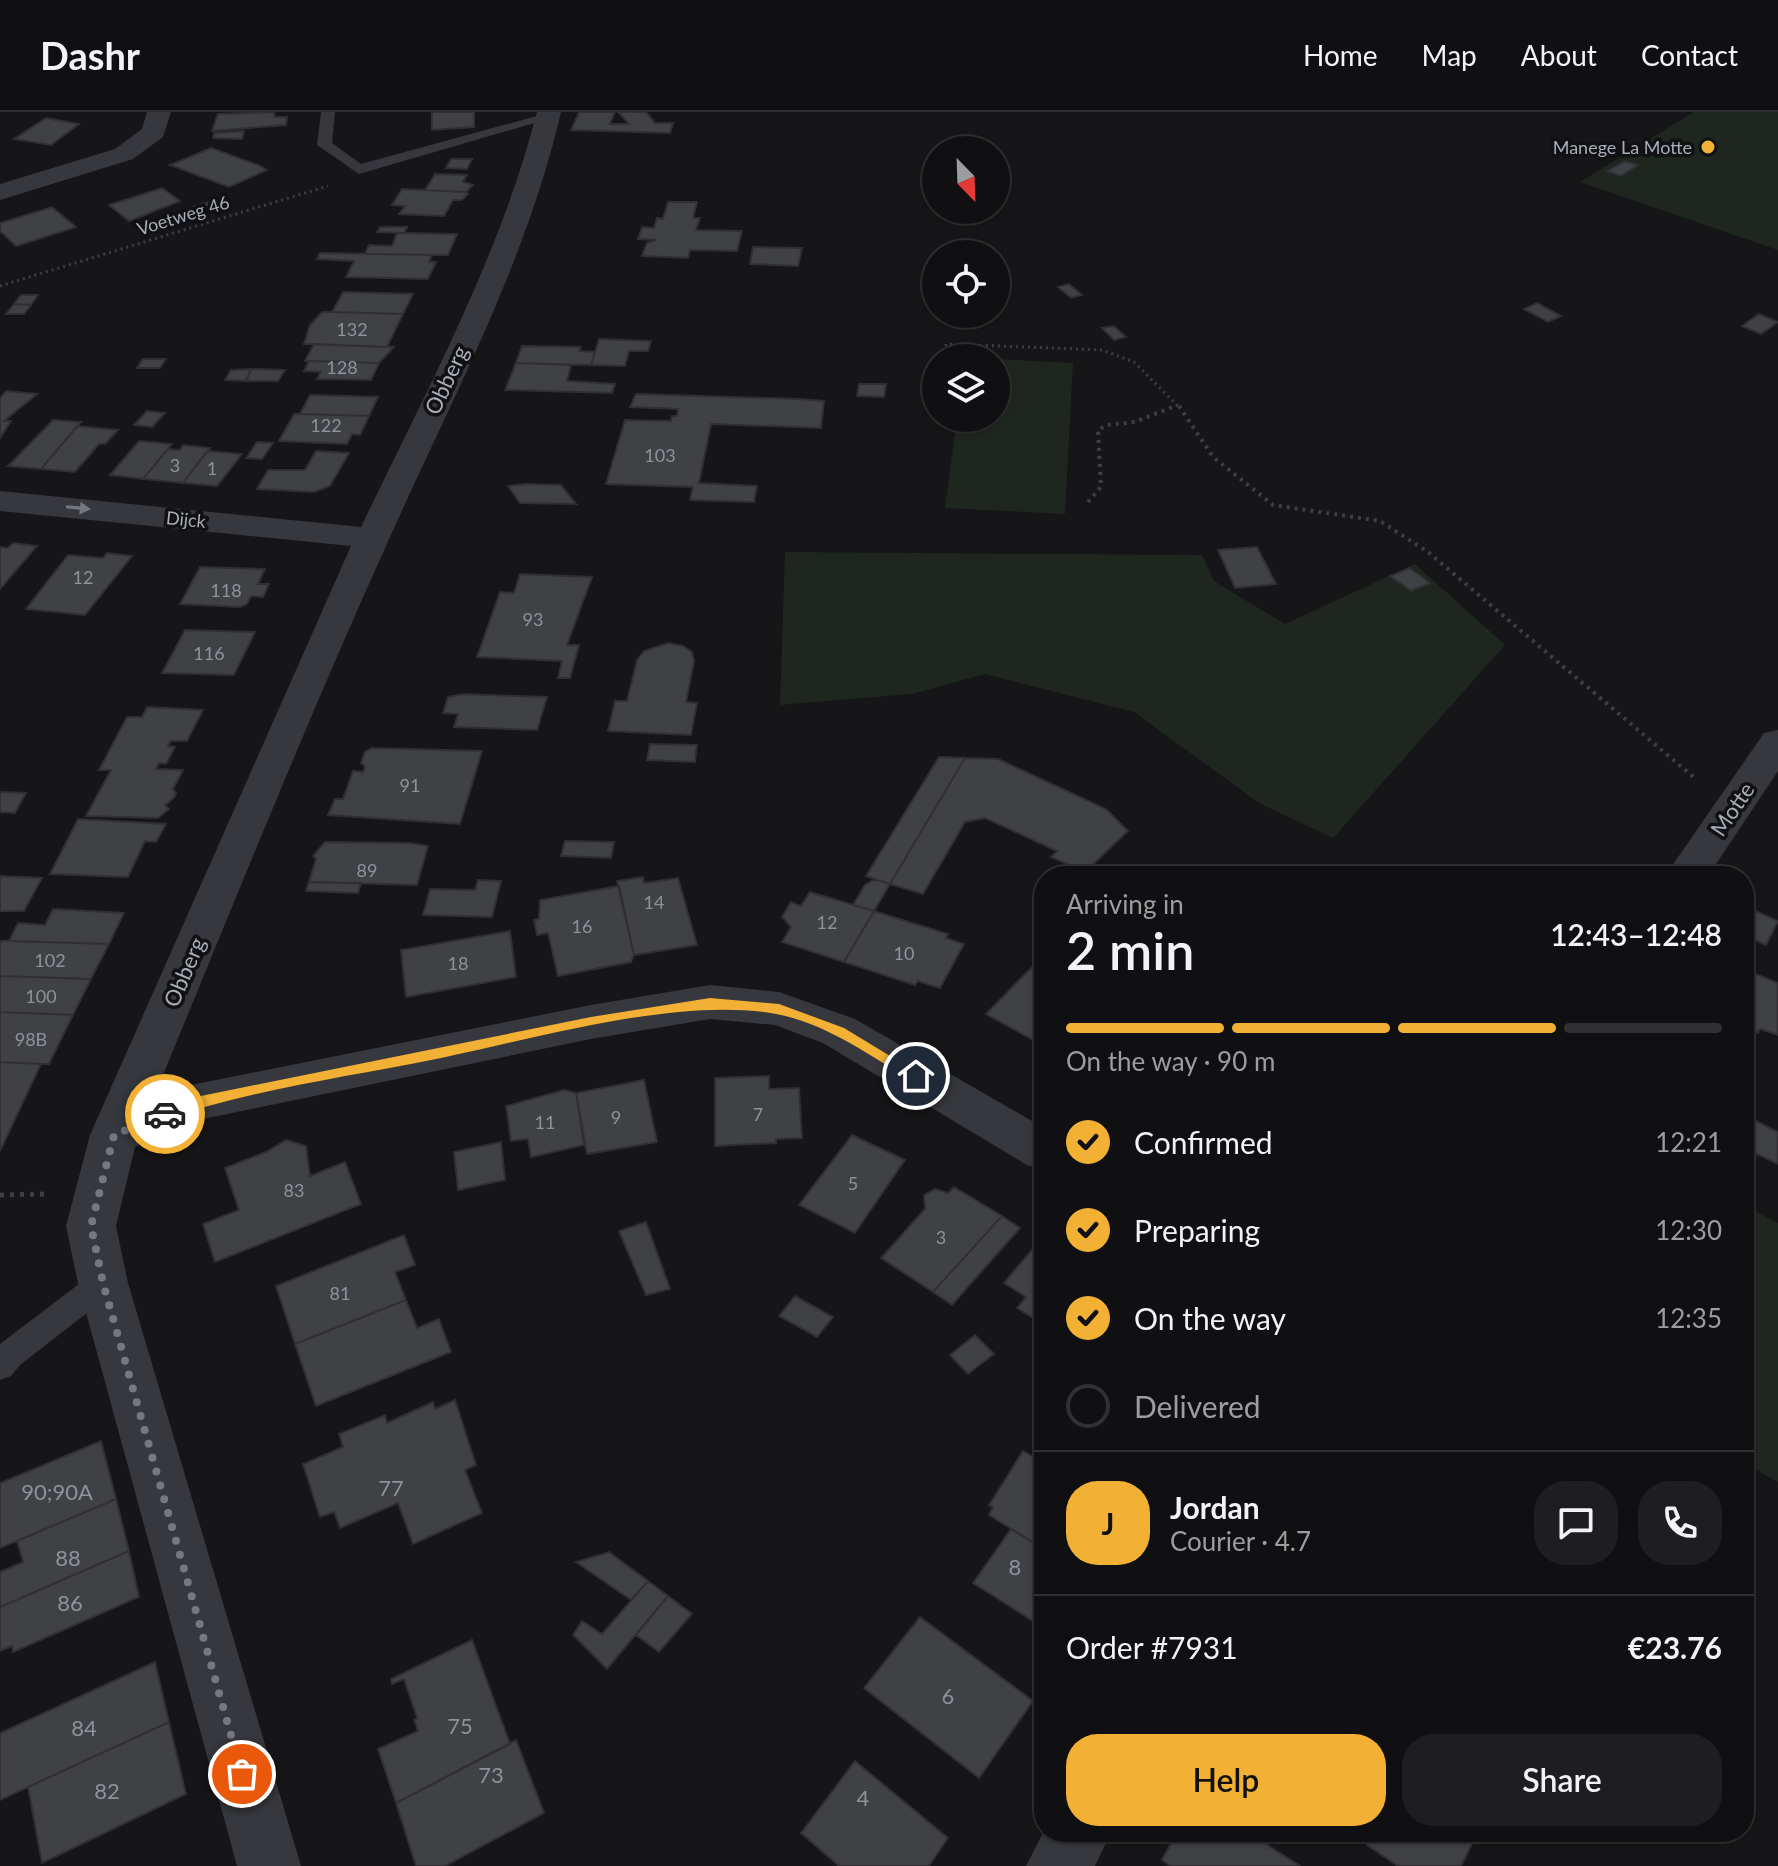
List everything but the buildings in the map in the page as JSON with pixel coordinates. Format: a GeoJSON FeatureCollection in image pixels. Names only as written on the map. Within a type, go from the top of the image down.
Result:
{"type":"FeatureCollection","features":[{"type":"Feature","properties":{"kind":"street"},"geometry":{"type":"LineString","coordinates":[[0,192],[124,154],[154,132],[159,112]]}},
{"type":"Feature","properties":{"kind":"street","name":"Obberg"},"geometry":{"type":"LineString","coordinates":[[269,1866],[103,1283],[91,1226],[114,1135],[372,538],[493,278],[528,188],[548,114]]}},
{"type":"Feature","properties":{"kind":"street","name":"Dijck"},"geometry":{"type":"LineString","coordinates":[[0,501],[372,538]]}},
{"type":"Feature","properties":{"kind":"street","name":"Motte"},"geometry":{"type":"LineString","coordinates":[[1693,866],[1778,742]]}},
{"type":"Feature","properties":{"kind":"street"},"geometry":{"type":"LineString","coordinates":[[114,1135],[191,1103],[591,1022],[710,1002],[779,1009],[839,1031],[1034,1145]]}},
{"type":"Feature","properties":{"kind":"street"},"geometry":{"type":"LineString","coordinates":[[1058,1866],[1074,1842]]}},
{"type":"Feature","properties":{"kind":"lane"},"geometry":{"type":"LineString","coordinates":[[328,112],[324,145],[359,169],[548,114]]}},
{"type":"Feature","properties":{"kind":"lane"},"geometry":{"type":"LineString","coordinates":[[0,1366],[9,1355],[103,1283]]}},
{"type":"Feature","properties":{"kind":"path","name":"Voetweg 46"},"geometry":{"type":"LineString","coordinates":[[0,286],[366,173],[359,169]]}},
{"type":"Feature","properties":{"kind":"path"},"geometry":{"type":"LineString","coordinates":[[1010,346],[1102,350],[1134,362],[1178,405],[1213,457],[1273,505],[1380,521],[1428,552],[1731,809]]}},
{"type":"Feature","properties":{"kind":"path"},"geometry":{"type":"LineString","coordinates":[[1088,502],[1101,487],[1098,430],[1107,425],[1135,422],[1178,405]]}},
{"type":"Feature","properties":{"kind":"shaded area","name":"Manege La Motte"},"geometry":{"type":"Polygon","coordinates":[[[1694,112],[1778,112],[1778,250],[1580,182],[1694,112]]]}},
{"type":"Feature","properties":{"kind":"shaded area"},"geometry":{"type":"Polygon","coordinates":[[[1010,360],[1073,363],[1065,514],[945,508],[955,432],[1010,432],[1010,360]]]}},
{"type":"Feature","properties":{"kind":"shaded area"},"geometry":{"type":"Polygon","coordinates":[[[785,552],[1202,555],[1214,581],[1285,624],[1415,564],[1505,645],[1333,838],[1259,803],[1134,712],[985,674],[912,694],[780,705],[785,552]]]}},
{"type":"Feature","properties":{"kind":"shaded area"},"geometry":{"type":"Polygon","coordinates":[[[1754,1211],[1778,1223],[1778,1482],[1754,1469],[1754,1211]]]}},
{"type":"Feature","properties":{"kind":"way so far"},"geometry":{"type":"LineString","coordinates":[[165,1114],[114,1135],[91,1226],[103,1283],[242,1774]]}},
{"type":"Feature","properties":{"kind":"place","name":"Manege La Motte"},"geometry":{"type":"Point","coordinates":[1708,147]}},
{"type":"Feature","properties":{"kind":"route"},"geometry":{"type":"LineString","coordinates":[[165,1114],[191,1103],[591,1022],[710,1002],[779,1009],[839,1031],[916,1076]]}}]}
